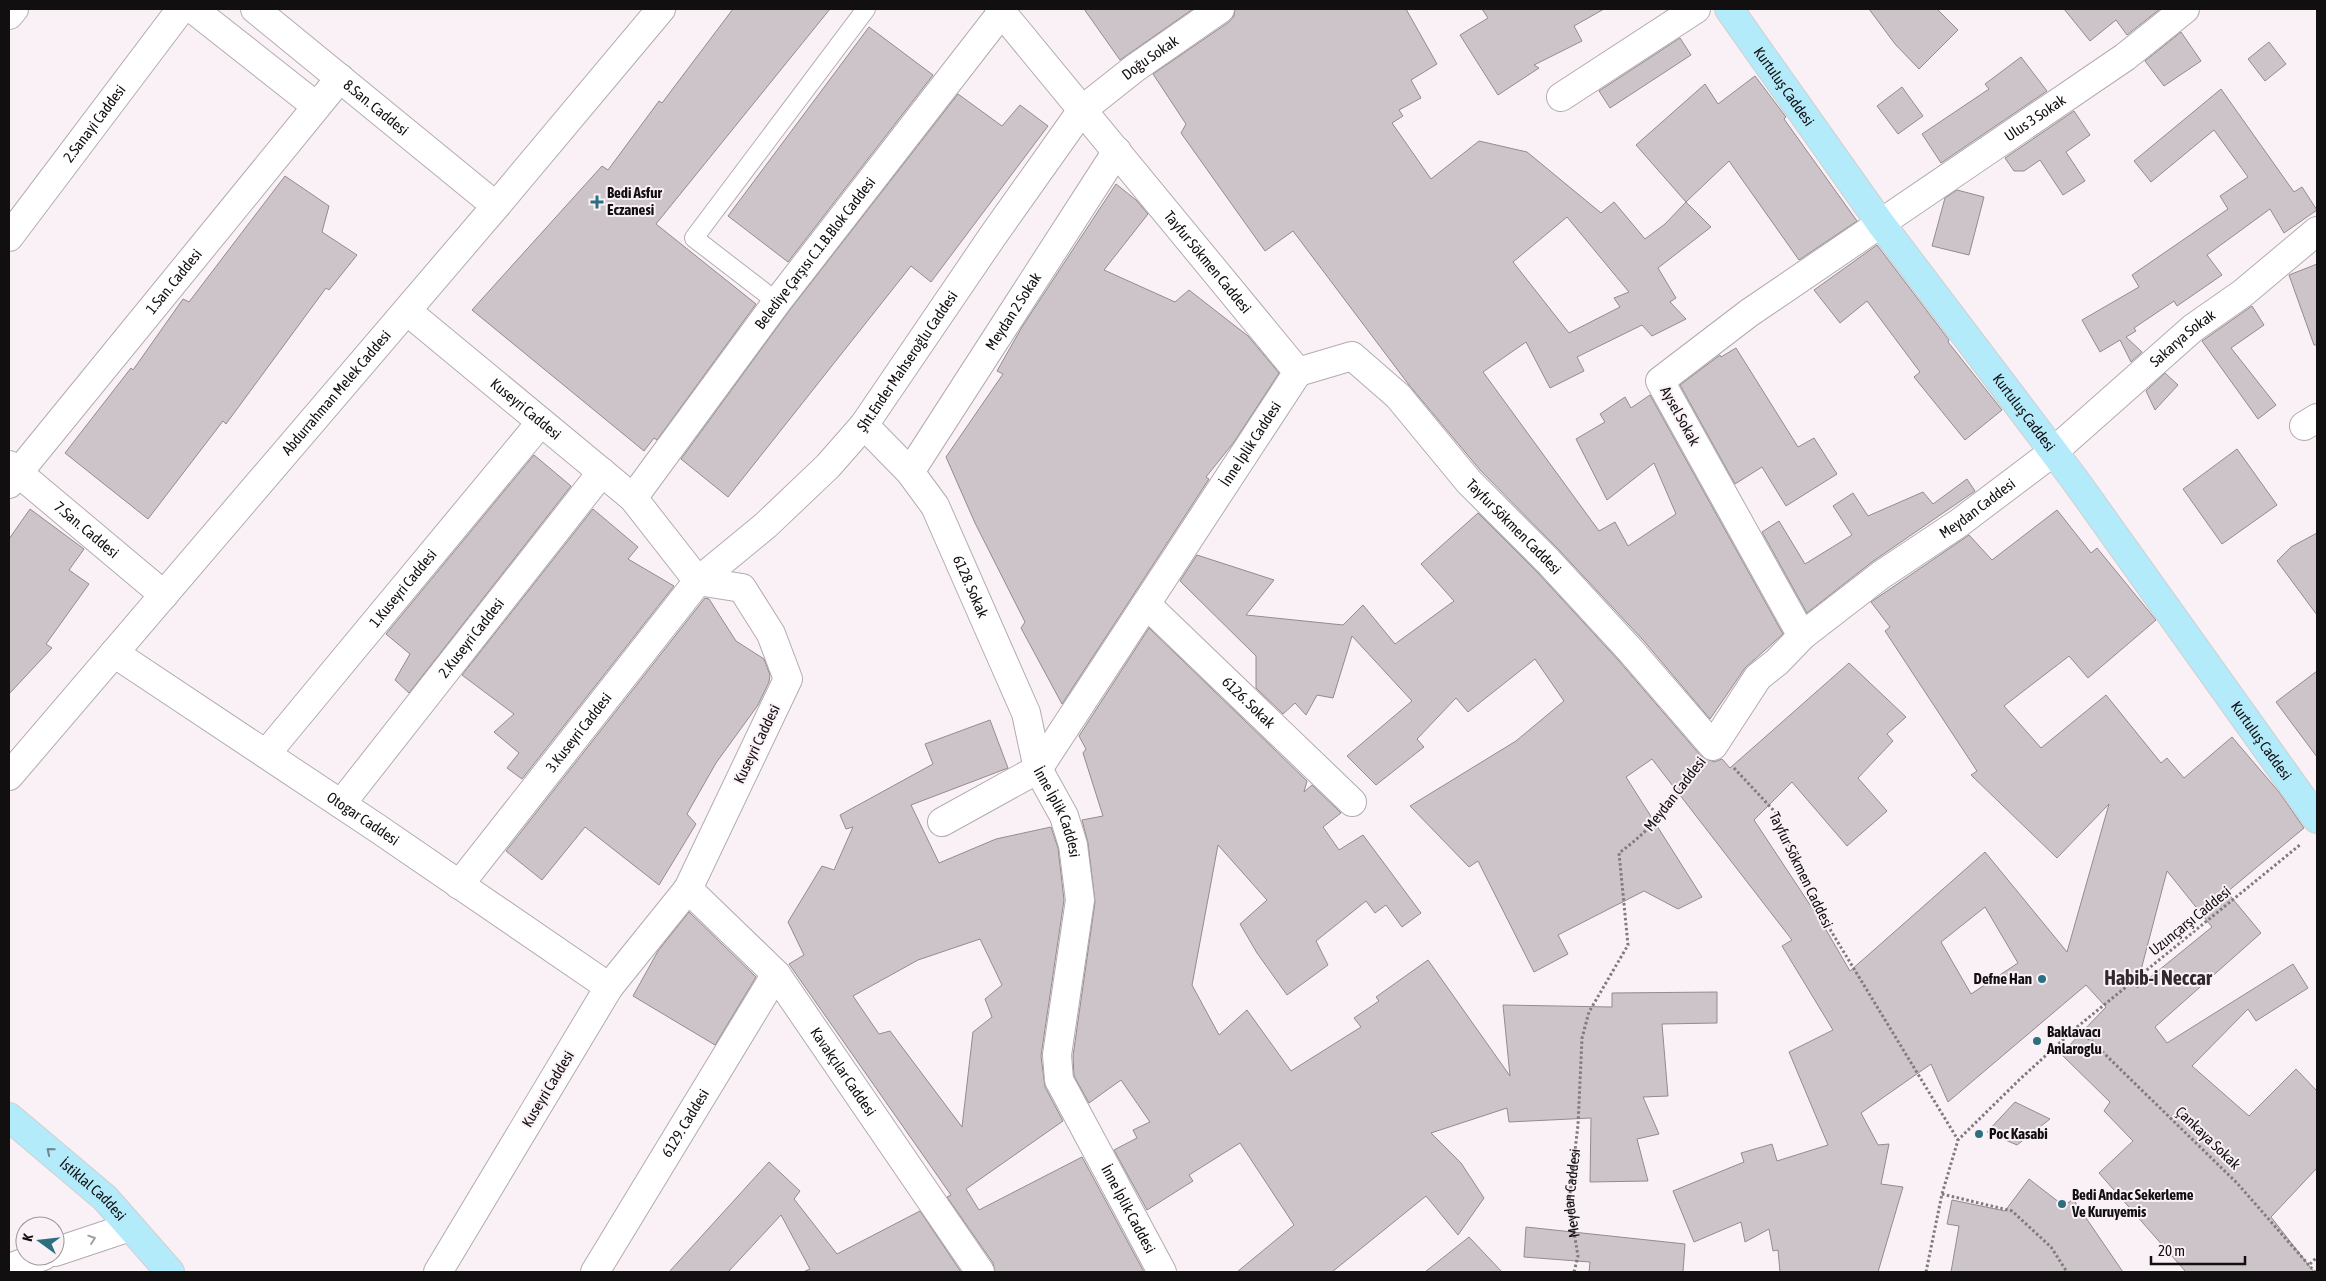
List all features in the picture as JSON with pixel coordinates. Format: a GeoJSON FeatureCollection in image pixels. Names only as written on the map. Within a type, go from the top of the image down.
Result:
{"type":"FeatureCollection","features":[{"type":"Feature","properties":{"kind":"main road","name":"Kurtuluş Caddesi"},"geometry":{"type":"LineString","coordinates":[[1730,9],[1881,224],[2053,452],[2312,830]]}},
{"type":"Feature","properties":{"kind":"main road","name":"İstiklal Caddesi"},"geometry":{"type":"LineString","coordinates":[[9,1117],[105,1198],[170,1272]]}},
{"type":"Feature","properties":{"kind":"street"},"geometry":{"type":"LineString","coordinates":[[9,15],[14,9]]}},
{"type":"Feature","properties":{"kind":"street","name":"2.Sanayi Caddesi"},"geometry":{"type":"LineString","coordinates":[[9,237],[181,9]]}},
{"type":"Feature","properties":{"kind":"street"},"geometry":{"type":"LineString","coordinates":[[193,9],[316,106]]}},
{"type":"Feature","properties":{"kind":"street","name":"8.San. Caddesi"},"geometry":{"type":"LineString","coordinates":[[255,9],[496,206]]}},
{"type":"Feature","properties":{"kind":"street","name":"Abdurrahman Melek Caddesi"},"geometry":{"type":"LineString","coordinates":[[9,776],[407,311],[661,9]]}},
{"type":"Feature","properties":{"kind":"street","name":"Doğu Sokak"},"geometry":{"type":"LineString","coordinates":[[1082,110],[1135,68],[1220,9]]}},
{"type":"Feature","properties":{"kind":"street"},"geometry":{"type":"LineString","coordinates":[[1561,97],[1696,9]]}},
{"type":"Feature","properties":{"kind":"street","name":"Ulus 3 Sokak"},"geometry":{"type":"LineString","coordinates":[[1881,224],[2125,57],[2185,9]]}},
{"type":"Feature","properties":{"kind":"street","name":"Belediye Çarşısı C.1.B.Blok Caddesi"},"geometry":{"type":"LineString","coordinates":[[633,498],[777,302],[1000,10]]}},
{"type":"Feature","properties":{"kind":"street","name":"Tayfur Sökmen Caddesi"},"geometry":{"type":"LineString","coordinates":[[1000,10],[1298,372],[1352,356],[1398,396],[1469,482],[1548,561],[1631,651],[1713,746]]}},
{"type":"Feature","properties":{"kind":"street","name":"1.San. Caddesi"},"geometry":{"type":"LineString","coordinates":[[12,474],[340,78]]}},
{"type":"Feature","properties":{"kind":"street","name":"Şht.Ender Mahseroğlu Caddesi"},"geometry":{"type":"LineString","coordinates":[[698,581],[766,525],[828,466],[864,425],[992,237],[1082,110]]}},
{"type":"Feature","properties":{"kind":"street","name":"Meydan 2 Sokak"},"geometry":{"type":"LineString","coordinates":[[910,472],[1117,151]]}},
{"type":"Feature","properties":{"kind":"street","name":"Aysel Sokak"},"geometry":{"type":"LineString","coordinates":[[1802,636],[1660,381],[1750,313],[1881,224]]}},
{"type":"Feature","properties":{"kind":"street","name":"Sakarya Sokak"},"geometry":{"type":"LineString","coordinates":[[2053,452],[2193,328],[2243,293],[2317,231]]}},
{"type":"Feature","properties":{"kind":"street","name":"Kuseyri Caddesi"},"geometry":{"type":"LineString","coordinates":[[407,311],[633,498],[698,581],[742,588],[771,634],[788,679],[688,889],[609,987],[438,1272]]}},
{"type":"Feature","properties":{"kind":"street","name":"İnne İplik Caddesi"},"geometry":{"type":"LineString","coordinates":[[1162,1272],[1059,1080],[1057,1055],[1080,900],[1073,845],[1064,816],[1038,769],[1298,372]]}},
{"type":"Feature","properties":{"kind":"street","name":"1.Kuseyri Caddesi"},"geometry":{"type":"LineString","coordinates":[[266,754],[541,422]]}},
{"type":"Feature","properties":{"kind":"street","name":"6128. Sokak"},"geometry":{"type":"LineString","coordinates":[[864,425],[910,472],[934,506],[1026,712],[1038,769]]}},
{"type":"Feature","properties":{"kind":"street","name":"Meydan Caddesi"},"geometry":{"type":"LineString","coordinates":[[1713,746],[1758,677],[1802,636],[1881,576],[1959,523],[2053,452]]}},
{"type":"Feature","properties":{"kind":"street","name":"2.Kuseyri Caddesi"},"geometry":{"type":"LineString","coordinates":[[341,804],[602,472]]}},
{"type":"Feature","properties":{"kind":"street","name":"7.San. Caddesi"},"geometry":{"type":"LineString","coordinates":[[12,474],[164,594]]}},
{"type":"Feature","properties":{"kind":"street","name":"3.Kuseyri Caddesi"},"geometry":{"type":"LineString","coordinates":[[460,885],[698,581]]}},
{"type":"Feature","properties":{"kind":"street","name":"6126. Sokak"},"geometry":{"type":"LineString","coordinates":[[1146,604],[1352,802]]}},
{"type":"Feature","properties":{"kind":"street","name":"Otogar Caddesi"},"geometry":{"type":"LineString","coordinates":[[114,653],[341,804],[609,987]]}},
{"type":"Feature","properties":{"kind":"street"},"geometry":{"type":"LineString","coordinates":[[942,822],[1038,769]]}},
{"type":"Feature","properties":{"kind":"street","name":"Kavakçılar Caddesi"},"geometry":{"type":"LineString","coordinates":[[688,889],[776,974],[980,1272]]}},
{"type":"Feature","properties":{"kind":"street","name":"6129. Caddesi"},"geometry":{"type":"LineString","coordinates":[[595,1272],[776,974]]}},
{"type":"Feature","properties":{"kind":"street"},"geometry":{"type":"LineString","coordinates":[[65,1249],[130,1227]]}},
{"type":"Feature","properties":{"kind":"lane"},"geometry":{"type":"LineString","coordinates":[[777,302],[694,238],[866,9]]}},
{"type":"Feature","properties":{"kind":"path","name":"Tayfur Sökmen Caddesi"},"geometry":{"type":"LineString","coordinates":[[1713,746],[1777,814],[1783,832],[1831,931],[1958,1140]]}},
{"type":"Feature","properties":{"kind":"path","name":"Meydan Caddesi"},"geometry":{"type":"LineString","coordinates":[[1574,1272],[1578,1256],[1569,1202],[1578,1125],[1582,1038],[1589,1012],[1628,945],[1619,853],[1642,836],[1674,801],[1713,746]]}},
{"type":"Feature","properties":{"kind":"path","name":"Uzunçarşı Caddesi"},"geometry":{"type":"LineString","coordinates":[[1926,1272],[1942,1194],[1958,1140],[2019,1080],[2077,1027],[2312,830]]}},
{"type":"Feature","properties":{"kind":"path","name":"Çankaya Sokak"},"geometry":{"type":"LineString","coordinates":[[2077,1027],[2237,1183],[2310,1264],[2315,1272]]}},
{"type":"Feature","properties":{"kind":"path"},"geometry":{"type":"LineString","coordinates":[[1942,1194],[2012,1211],[2051,1247],[2066,1272]]}},
{"type":"Feature","properties":{"kind":"path"},"geometry":{"type":"LineString","coordinates":[[2310,1264],[2317,1257]]}},
{"type":"Feature","properties":{"kind":"building"},"geometry":{"type":"Polygon","coordinates":[[[733,9],[830,9],[656,224],[756,304],[657,440],[654,438],[644,451],[472,310],[602,166],[608,170],[659,101],[662,103],[733,9]]]}},
{"type":"Feature","properties":{"kind":"building"},"geometry":{"type":"Polygon","coordinates":[[[1084,9],[1193,9],[1120,60],[1084,9]]]}},
{"type":"Feature","properties":{"kind":"building"},"geometry":{"type":"Polygon","coordinates":[[[1235,9],[1406,9],[1437,64],[1411,80],[1421,98],[1399,110],[1403,116],[1392,123],[1431,179],[1479,141],[1527,152],[1601,213],[1614,202],[1645,239],[1665,224],[1686,202],[1711,227],[1658,268],[1676,298],[1670,302],[1686,319],[1652,336],[1642,325],[1577,357],[1584,371],[1550,388],[1526,342],[1483,372],[1599,531],[1615,522],[1628,546],[1676,514],[1654,463],[1607,500],[1576,439],[1605,422],[1600,414],[1625,397],[1631,408],[1650,395],[1783,634],[1745,668],[1710,719],[1643,640],[1559,550],[1481,471],[1409,385],[1293,231],[1265,251],[1181,133],[1186,124],[1153,74],[1229,22],[1234,16],[1235,9]],[[1567,217],[1513,262],[1569,333],[1620,307],[1614,298],[1629,292],[1567,217]]]}},
{"type":"Feature","properties":{"kind":"building"},"geometry":{"type":"Polygon","coordinates":[[[1482,9],[1604,9],[1574,26],[1582,41],[1534,65],[1539,68],[1498,95],[1460,35],[1488,18],[1482,9]]]}},
{"type":"Feature","properties":{"kind":"building"},"geometry":{"type":"Polygon","coordinates":[[[1869,9],[1937,9],[1958,30],[1919,69],[1895,44],[1869,9]]]}},
{"type":"Feature","properties":{"kind":"building"},"geometry":{"type":"Polygon","coordinates":[[[2064,9],[2160,9],[2127,35],[2116,20],[2090,41],[2064,9]]]}},
{"type":"Feature","properties":{"kind":"building"},"geometry":{"type":"Polygon","coordinates":[[[869,27],[933,75],[788,262],[728,216],[869,27]]]}},
{"type":"Feature","properties":{"kind":"building"},"geometry":{"type":"Polygon","coordinates":[[[2181,32],[2201,61],[2164,86],[2145,61],[2181,32]]]}},
{"type":"Feature","properties":{"kind":"building"},"geometry":{"type":"Polygon","coordinates":[[[1680,38],[1691,55],[1610,108],[1599,91],[1680,38]]]}},
{"type":"Feature","properties":{"kind":"building"},"geometry":{"type":"Polygon","coordinates":[[[2269,42],[2286,64],[2265,81],[2248,59],[2269,42]]]}},
{"type":"Feature","properties":{"kind":"building"},"geometry":{"type":"Polygon","coordinates":[[[2021,57],[2047,91],[1941,163],[1922,134],[1989,89],[1985,84],[2021,57]]]}},
{"type":"Feature","properties":{"kind":"building"},"geometry":{"type":"Polygon","coordinates":[[[1755,76],[1786,117],[1784,119],[1857,221],[1799,260],[1729,161],[1686,202],[1636,145],[1705,84],[1718,104],[1755,76]]]}},
{"type":"Feature","properties":{"kind":"building"},"geometry":{"type":"Polygon","coordinates":[[[1902,87],[1923,116],[1898,134],[1877,106],[1902,87]]]}},
{"type":"Feature","properties":{"kind":"building"},"geometry":{"type":"Polygon","coordinates":[[[2221,89],[2294,192],[2302,187],[2317,210],[2284,233],[2270,209],[2207,255],[2222,275],[2177,306],[2174,301],[2134,328],[2136,331],[2126,337],[2142,352],[2131,362],[2120,340],[2100,352],[2082,320],[2139,287],[2132,275],[2228,209],[2220,196],[2248,177],[2214,130],[2151,182],[2134,161],[2221,89]]]}},
{"type":"Feature","properties":{"kind":"building"},"geometry":{"type":"Polygon","coordinates":[[[958,94],[1002,126],[1020,105],[1048,126],[931,282],[911,266],[728,497],[681,459],[789,311],[958,94]]]}},
{"type":"Feature","properties":{"kind":"building"},"geometry":{"type":"Polygon","coordinates":[[[2074,111],[2090,135],[2066,152],[2085,181],[2063,195],[2040,160],[2024,171],[2014,171],[2005,158],[2074,111]]]}},
{"type":"Feature","properties":{"kind":"building"},"geometry":{"type":"Polygon","coordinates":[[[285,176],[329,206],[322,232],[357,255],[329,290],[326,288],[226,424],[223,421],[148,519],[65,453],[131,368],[133,370],[183,299],[189,302],[285,176]]]}},
{"type":"Feature","properties":{"kind":"building"},"geometry":{"type":"Polygon","coordinates":[[[1116,184],[1136,200],[1148,214],[1104,270],[1175,302],[1189,290],[1248,336],[1279,373],[1234,442],[1206,477],[1209,479],[1062,704],[1021,628],[1025,622],[975,523],[946,457],[1003,374],[997,371],[1022,327],[1116,184]]]}},
{"type":"Feature","properties":{"kind":"building"},"geometry":{"type":"Polygon","coordinates":[[[1957,190],[1984,197],[1969,255],[1932,246],[1945,198],[1957,190]]]}},
{"type":"Feature","properties":{"kind":"building"},"geometry":{"type":"Polygon","coordinates":[[[1877,245],[1949,340],[1948,342],[2002,410],[1965,440],[1914,377],[1920,372],[1867,301],[1840,323],[1814,290],[1877,245]]]}},
{"type":"Feature","properties":{"kind":"building"},"geometry":{"type":"Polygon","coordinates":[[[2317,264],[2317,345],[2314,345],[2289,275],[2317,264]]]}},
{"type":"Feature","properties":{"kind":"building"},"geometry":{"type":"Polygon","coordinates":[[[2252,306],[2264,325],[2231,348],[2276,405],[2258,419],[2202,341],[2252,306]]]}},
{"type":"Feature","properties":{"kind":"building"},"geometry":{"type":"Polygon","coordinates":[[[1736,348],[1798,447],[1814,438],[1837,474],[1786,506],[1762,467],[1735,484],[1680,385],[1720,355],[1721,357],[1736,348]]]}},
{"type":"Feature","properties":{"kind":"building"},"geometry":{"type":"Polygon","coordinates":[[[2165,373],[2178,385],[2155,410],[2146,391],[2165,373]]]}},
{"type":"Feature","properties":{"kind":"building"},"geometry":{"type":"Polygon","coordinates":[[[2237,449],[2277,505],[2222,544],[2183,489],[2237,449]]]}},
{"type":"Feature","properties":{"kind":"building"},"geometry":{"type":"Polygon","coordinates":[[[534,455],[571,486],[409,693],[395,680],[410,654],[386,634],[534,455]]]}},
{"type":"Feature","properties":{"kind":"building"},"geometry":{"type":"Polygon","coordinates":[[[1967,479],[1975,491],[1872,562],[1807,613],[1762,532],[1779,521],[1805,564],[1852,535],[1833,506],[1853,493],[1868,516],[1923,492],[1933,504],[1967,479]]]}},
{"type":"Feature","properties":{"kind":"building"},"geometry":{"type":"Polygon","coordinates":[[[30,509],[84,549],[69,570],[89,584],[46,644],[52,648],[9,694],[9,539],[30,509]]]}},
{"type":"Feature","properties":{"kind":"building"},"geometry":{"type":"Polygon","coordinates":[[[593,509],[638,547],[628,559],[674,586],[522,779],[507,768],[519,753],[494,732],[514,714],[462,675],[593,509]]]}},
{"type":"Feature","properties":{"kind":"building"},"geometry":{"type":"Polygon","coordinates":[[[2057,510],[2091,553],[2097,548],[2156,620],[2088,678],[2069,656],[2004,706],[2041,748],[2106,695],[2161,763],[2167,758],[2184,778],[2232,737],[2279,792],[2304,828],[2227,892],[2261,933],[2155,1027],[2167,1043],[2293,964],[2308,988],[2256,1021],[2248,1009],[2192,1066],[2249,1116],[2296,1069],[2317,1091],[2317,1168],[2271,1217],[2314,1272],[2186,1272],[2099,1173],[2133,1141],[2104,1111],[2110,1102],[2061,1054],[2106,1007],[2086,985],[1948,1102],[1931,1064],[1861,1113],[1878,1145],[1889,1144],[1881,1184],[1903,1187],[1878,1272],[1780,1272],[1778,1250],[1773,1251],[1769,1229],[1745,1242],[1741,1222],[1694,1242],[1673,1191],[1744,1162],[1741,1153],[1772,1144],[1777,1161],[1828,1145],[1789,1052],[1833,1030],[1782,946],[1792,940],[1652,759],[1626,777],[1702,897],[1678,909],[1644,891],[1558,935],[1568,954],[1534,972],[1478,861],[1469,867],[1410,806],[1516,741],[1564,701],[1535,659],[1468,712],[1456,698],[1417,739],[1424,747],[1376,785],[1347,756],[1412,701],[1352,636],[1333,698],[1317,695],[1306,715],[1295,703],[1283,714],[1256,688],[1256,656],[1180,581],[1197,555],[1274,580],[1246,615],[1343,625],[1363,605],[1395,644],[1454,601],[1421,564],[1478,513],[1537,572],[1619,661],[1701,756],[1714,762],[1722,759],[1730,768],[1849,663],[1906,717],[1887,734],[1893,741],[1858,778],[1887,811],[1847,846],[1792,782],[1754,820],[1822,923],[1850,971],[1985,852],[2067,952],[2109,804],[2057,858],[1971,775],[1977,771],[1885,631],[1890,627],[1871,602],[1969,535],[1992,560],[2057,510]],[[2167,871],[2141,970],[2137,988],[2212,927],[2167,871]],[[1985,907],[1941,942],[1971,994],[2018,963],[1985,907]]]}},
{"type":"Feature","properties":{"kind":"building"},"geometry":{"type":"Polygon","coordinates":[[[2317,533],[2317,615],[2277,561],[2291,547],[2317,533]]]}},
{"type":"Feature","properties":{"kind":"building"},"geometry":{"type":"Polygon","coordinates":[[[705,598],[709,599],[736,641],[764,659],[770,675],[769,682],[758,705],[716,763],[687,814],[696,824],[659,885],[585,827],[542,880],[506,851],[705,598]]]}},
{"type":"Feature","properties":{"kind":"building"},"geometry":{"type":"Polygon","coordinates":[[[1149,628],[1307,781],[1304,792],[1312,785],[1341,813],[1323,827],[1339,850],[1363,835],[1421,913],[1402,927],[1386,905],[1375,913],[1366,901],[1316,941],[1328,965],[1287,995],[1257,953],[1240,924],[1267,900],[1218,845],[1192,985],[1219,1035],[1247,1010],[1291,1071],[1361,1027],[1354,1018],[1379,1001],[1376,997],[1428,960],[1510,1076],[1503,1005],[1612,1007],[1612,993],[1717,992],[1717,1023],[1662,1024],[1668,1096],[1643,1097],[1659,1134],[1637,1139],[1648,1181],[1590,1182],[1591,1118],[1509,1122],[1507,1108],[1431,1133],[1461,1163],[1484,1198],[1458,1235],[1426,1196],[1332,1272],[1237,1272],[1294,1225],[1240,1143],[1189,1175],[1193,1181],[1147,1210],[1114,1150],[1137,1138],[1133,1130],[1150,1122],[1121,1080],[1089,1103],[1074,1076],[1073,1056],[1095,902],[1088,843],[1082,820],[1103,816],[1083,753],[1086,749],[1079,736],[1149,628]]]}},
{"type":"Feature","properties":{"kind":"building"},"geometry":{"type":"Polygon","coordinates":[[[2317,671],[2317,757],[2276,702],[2317,671]]]}},
{"type":"Feature","properties":{"kind":"building"},"geometry":{"type":"Polygon","coordinates":[[[990,720],[1008,768],[911,805],[939,863],[996,839],[1051,827],[1058,848],[1064,900],[1041,1056],[1045,1087],[1063,1121],[966,1189],[979,1210],[1082,1157],[1144,1272],[995,1272],[993,1263],[947,1197],[951,1195],[789,964],[804,955],[788,922],[822,866],[834,870],[853,827],[846,829],[840,815],[933,764],[925,744],[990,720]],[[980,939],[918,960],[853,996],[879,1034],[890,1031],[962,1127],[973,1032],[992,1017],[985,999],[1002,985],[980,939]]]}},
{"type":"Feature","properties":{"kind":"building"},"geometry":{"type":"Polygon","coordinates":[[[689,912],[756,977],[715,1045],[633,996],[658,951],[689,912]]]}},
{"type":"Feature","properties":{"kind":"building"},"geometry":{"type":"Polygon","coordinates":[[[2015,1102],[2050,1119],[2017,1145],[1987,1132],[2015,1102]]]}},
{"type":"Feature","properties":{"kind":"building"},"geometry":{"type":"Polygon","coordinates":[[[769,1162],[800,1191],[794,1199],[837,1254],[920,1211],[961,1272],[803,1272],[810,1269],[781,1215],[728,1272],[669,1272],[769,1162]]]}},
{"type":"Feature","properties":{"kind":"building"},"geometry":{"type":"Polygon","coordinates":[[[2029,1179],[2064,1206],[2073,1199],[2123,1272],[1951,1272],[1959,1226],[1947,1224],[1952,1200],[2005,1211],[2029,1179]]]}},
{"type":"Feature","properties":{"kind":"building"},"geometry":{"type":"Polygon","coordinates":[[[1526,1227],[1685,1244],[1683,1272],[1589,1272],[1590,1262],[1524,1257],[1526,1227]]]}},
{"type":"Feature","properties":{"kind":"building"},"geometry":{"type":"Polygon","coordinates":[[[1469,1237],[1502,1272],[1425,1272],[1469,1237]]]}},
{"type":"Feature","properties":{"kind":"place","name":"Bedi Asfur Eczanesi"},"geometry":{"type":"Point","coordinates":[597,202]}},
{"type":"Feature","properties":{"kind":"place","name":"Defne Han"},"geometry":{"type":"Point","coordinates":[2042,979]}},
{"type":"Feature","properties":{"kind":"place","name":"Baklavacı Anlaroglu"},"geometry":{"type":"Point","coordinates":[2037,1041]}},
{"type":"Feature","properties":{"kind":"place","name":"Poc Kasabi"},"geometry":{"type":"Point","coordinates":[1979,1134]}},
{"type":"Feature","properties":{"kind":"place","name":"Bedi Andac Sekerleme Ve Kuruyemis"},"geometry":{"type":"Point","coordinates":[2062,1204]}},
{"type":"Feature","properties":{"kind":"district","name":"Habib-i Neccar"},"geometry":{"type":"Point","coordinates":[2158,978]}}]}
